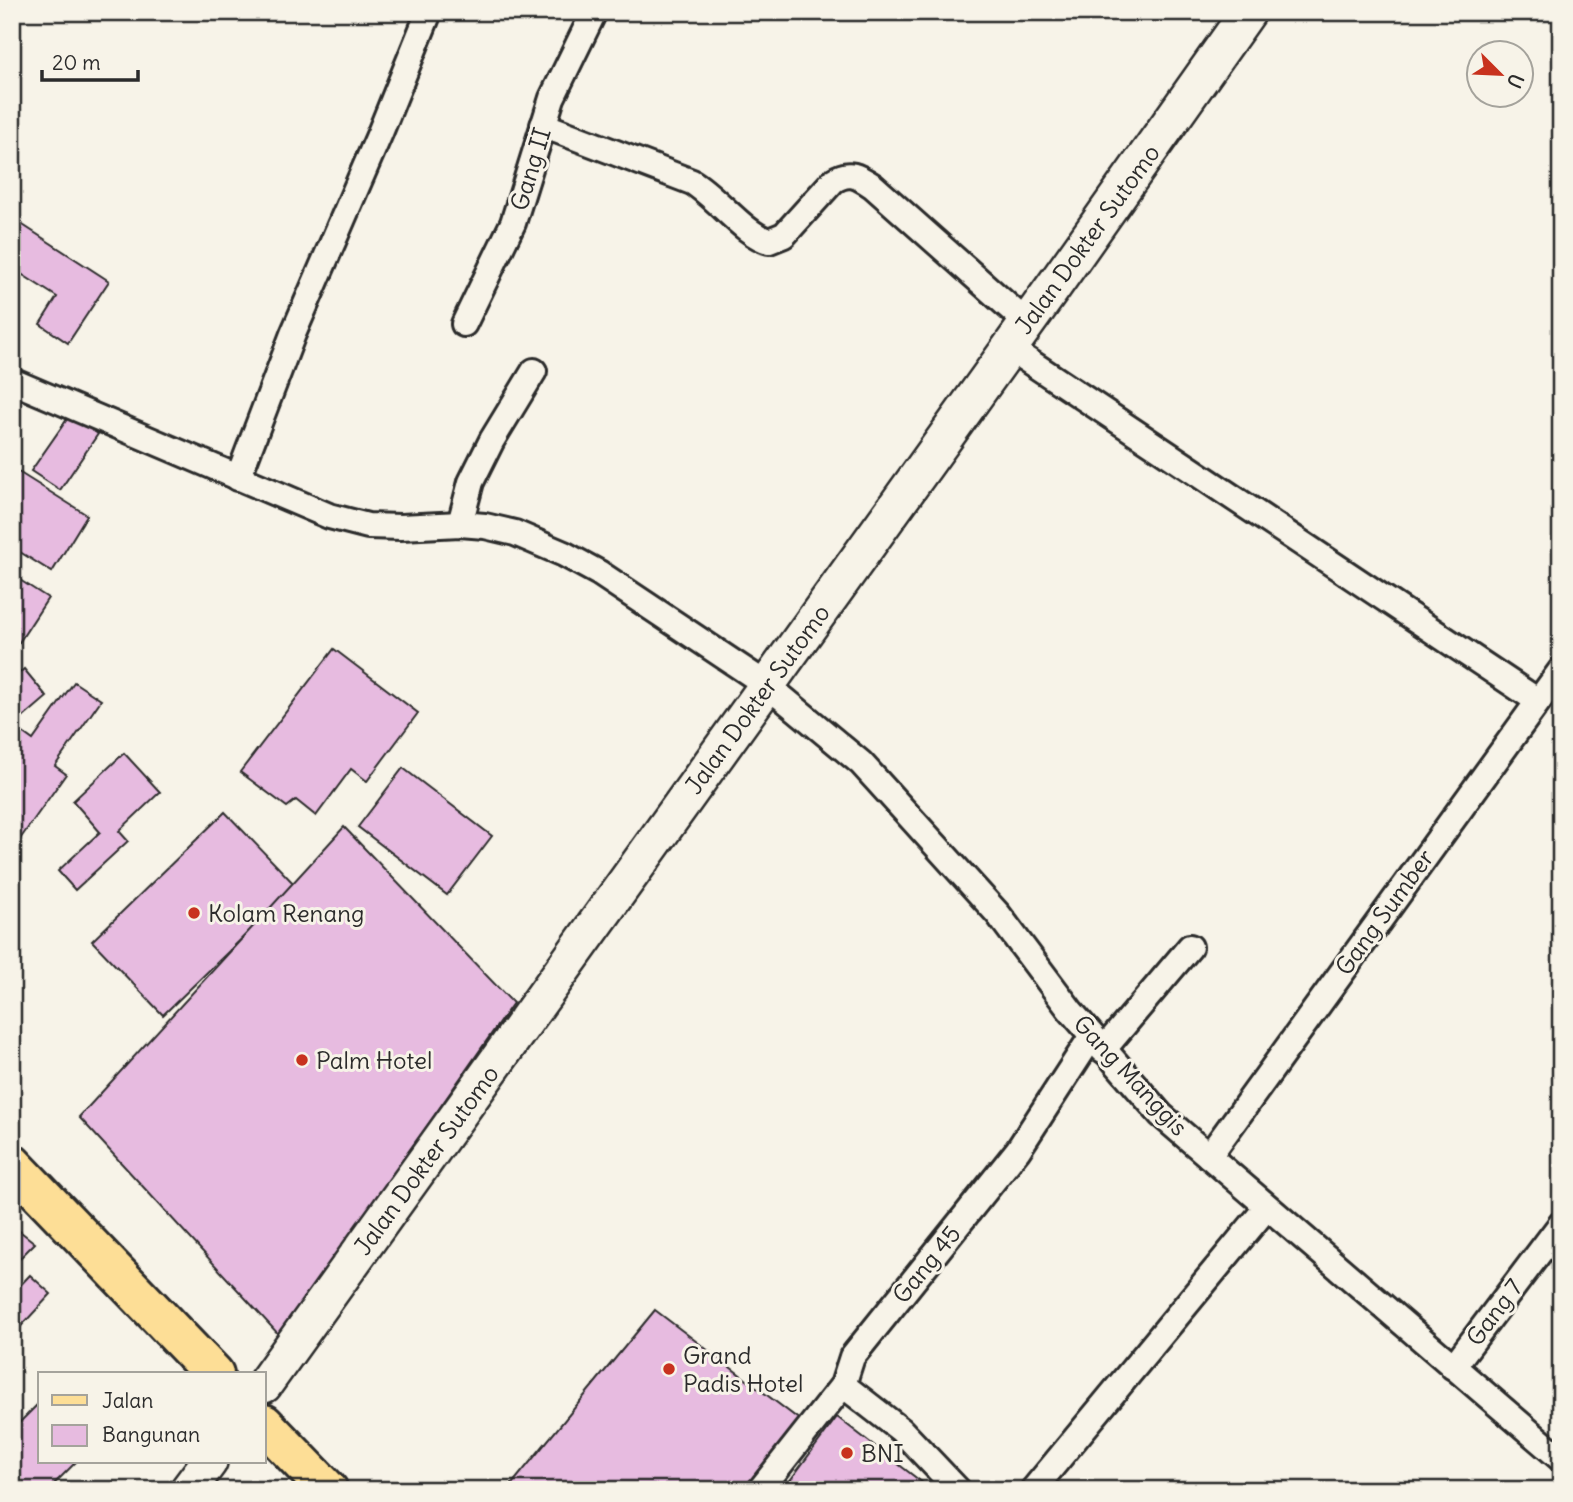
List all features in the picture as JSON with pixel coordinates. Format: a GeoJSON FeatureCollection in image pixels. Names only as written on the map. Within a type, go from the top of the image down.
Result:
{"type":"FeatureCollection","features":[{"type":"Feature","properties":{"kind":"main road"},"geometry":{"type":"LineString","coordinates":[[12,1164],[212,1372]]}},
{"type":"Feature","properties":{"kind":"main road"},"geometry":{"type":"LineString","coordinates":[[266,1426],[328,1490]]}},
{"type":"Feature","properties":{"kind":"street"},"geometry":{"type":"LineString","coordinates":[[238,478],[293,334],[429,12]]}},
{"type":"Feature","properties":{"kind":"street","name":"Gang II"},"geometry":{"type":"LineString","coordinates":[[464,324],[513,223],[552,98],[594,12]]}},
{"type":"Feature","properties":{"kind":"street","name":"Jalan Dokter Sutomo"},"geometry":{"type":"LineString","coordinates":[[266,1382],[1248,12]]}},
{"type":"Feature","properties":{"kind":"street"},"geometry":{"type":"LineString","coordinates":[[543,125],[691,182],[708,192],[754,235],[769,241],[784,235],[833,181],[842,175],[856,175],[873,186],[1018,335],[1538,701]]}},
{"type":"Feature","properties":{"kind":"street"},"geometry":{"type":"LineString","coordinates":[[460,524],[471,482],[492,440],[534,372]]}},
{"type":"Feature","properties":{"kind":"street","name":"Gang Manggis"},"geometry":{"type":"LineString","coordinates":[[12,381],[329,516],[368,526],[460,524],[515,533],[564,554],[599,573],[767,685],[861,763],[998,914],[1097,1043],[1161,1115],[1561,1459]]}},
{"type":"Feature","properties":{"kind":"street","name":"Gang Sumber"},"geometry":{"type":"LineString","coordinates":[[1209,1156],[1561,670]]}},
{"type":"Feature","properties":{"kind":"street","name":"Gang 45"},"geometry":{"type":"LineString","coordinates":[[760,1490],[843,1385],[852,1357],[1018,1150],[1097,1043],[1190,947]]}},
{"type":"Feature","properties":{"kind":"street"},"geometry":{"type":"LineString","coordinates":[[1033,1490],[1267,1207]]}},
{"type":"Feature","properties":{"kind":"street","name":"Gang 7"},"geometry":{"type":"LineString","coordinates":[[1453,1367],[1561,1224]]}},
{"type":"Feature","properties":{"kind":"street"},"geometry":{"type":"LineString","coordinates":[[843,1385],[901,1430],[958,1490]]}},
{"type":"Feature","properties":{"kind":"street"},"geometry":{"type":"LineString","coordinates":[[188,1490],[208,1464]]}},
{"type":"Feature","properties":{"kind":"building"},"geometry":{"type":"Polygon","coordinates":[[[12,218],[109,281],[68,343],[40,324],[57,297],[12,268],[12,218]]]}},
{"type":"Feature","properties":{"kind":"building"},"geometry":{"type":"Polygon","coordinates":[[[70,415],[98,434],[60,490],[31,471],[70,415]]]}},
{"type":"Feature","properties":{"kind":"building"},"geometry":{"type":"Polygon","coordinates":[[[12,468],[87,515],[52,572],[12,547],[12,468]]]}},
{"type":"Feature","properties":{"kind":"building"},"geometry":{"type":"Polygon","coordinates":[[[12,575],[48,598],[18,644],[12,640],[12,575]]]}},
{"type":"Feature","properties":{"kind":"building"},"geometry":{"type":"Polygon","coordinates":[[[334,649],[418,713],[367,781],[351,769],[316,816],[296,800],[287,807],[240,772],[334,649]]]}},
{"type":"Feature","properties":{"kind":"building"},"geometry":{"type":"Polygon","coordinates":[[[24,669],[47,697],[12,727],[12,679],[24,669]]]}},
{"type":"Feature","properties":{"kind":"building"},"geometry":{"type":"Polygon","coordinates":[[[74,682],[101,700],[55,766],[66,774],[13,849],[12,739],[19,730],[33,740],[74,682]]]}},
{"type":"Feature","properties":{"kind":"building"},"geometry":{"type":"Polygon","coordinates":[[[124,753],[160,792],[119,831],[128,841],[75,890],[58,871],[100,832],[73,801],[124,753]]]}},
{"type":"Feature","properties":{"kind":"building"},"geometry":{"type":"Polygon","coordinates":[[[403,768],[492,836],[447,895],[358,827],[403,768]]]}},
{"type":"Feature","properties":{"kind":"building","name":"Kolam Renang"},"geometry":{"type":"Polygon","coordinates":[[[225,812],[296,886],[163,1015],[92,941],[225,812]]]}},
{"type":"Feature","properties":{"kind":"building","name":"Palm Hotel"},"geometry":{"type":"Polygon","coordinates":[[[344,827],[513,1003],[280,1336],[79,1117],[344,827]]]}},
{"type":"Feature","properties":{"kind":"building"},"geometry":{"type":"Polygon","coordinates":[[[12,1225],[35,1243],[12,1266],[12,1225]]]}},
{"type":"Feature","properties":{"kind":"building"},"geometry":{"type":"Polygon","coordinates":[[[30,1275],[51,1294],[12,1336],[12,1294],[30,1275]]]}},
{"type":"Feature","properties":{"kind":"building","name":"Grand Padis Hotel"},"geometry":{"type":"Polygon","coordinates":[[[655,1310],[809,1427],[760,1490],[507,1490],[655,1310]]]}},
{"type":"Feature","properties":{"kind":"building"},"geometry":{"type":"Polygon","coordinates":[[[38,1404],[38,1464],[74,1464],[48,1490],[12,1490],[12,1430],[38,1404]]]}},
{"type":"Feature","properties":{"kind":"building","name":"BNI"},"geometry":{"type":"Polygon","coordinates":[[[837,1417],[932,1490],[783,1490],[837,1417]]]}},
{"type":"Feature","properties":{"kind":"place","name":"Kolam Renang"},"geometry":{"type":"Point","coordinates":[194,913]}},
{"type":"Feature","properties":{"kind":"place","name":"Palm Hotel"},"geometry":{"type":"Point","coordinates":[302,1060]}},
{"type":"Feature","properties":{"kind":"place","name":"Grand Padis Hotel"},"geometry":{"type":"Point","coordinates":[669,1369]}},
{"type":"Feature","properties":{"kind":"place","name":"BNI"},"geometry":{"type":"Point","coordinates":[847,1453]}}]}
